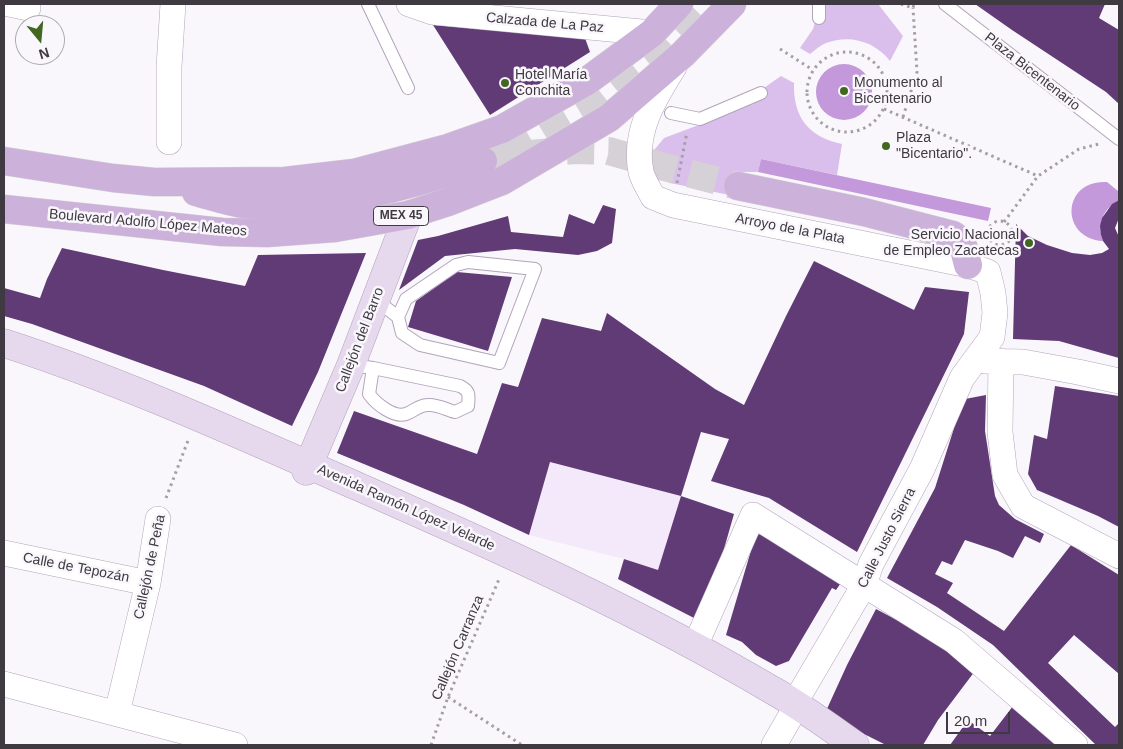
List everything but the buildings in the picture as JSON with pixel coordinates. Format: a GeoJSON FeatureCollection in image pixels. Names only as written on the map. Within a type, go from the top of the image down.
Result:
{"type":"FeatureCollection","features":[{"type":"Feature","properties":{"kind":"main road"},"geometry":{"type":"LineString","coordinates":[[4,161],[113,178],[154,182],[285,181],[354,172],[448,148],[502,129],[587,81],[652,33],[679,4]]}},
{"type":"Feature","properties":{"kind":"main road","name":"Boulevard Adolfo López Mateos"},"geometry":{"type":"LineString","coordinates":[[4,208],[222,232],[267,233],[335,228],[408,214],[448,202],[502,182],[610,118],[683,54],[732,4]]}},
{"type":"Feature","properties":{"kind":"main road"},"geometry":{"type":"LineString","coordinates":[[154,182],[243,204],[294,204],[370,194],[483,161]]}},
{"type":"Feature","properties":{"kind":"main road"},"geometry":{"type":"LineString","coordinates":[[738,186],[864,212],[953,235],[962,242],[968,265]]}},
{"type":"Feature","properties":{"kind":"street"},"geometry":{"type":"LineString","coordinates":[[169,142],[169,68],[173,4]]}},
{"type":"Feature","properties":{"kind":"street","name":"Calzada de La Paz"},"geometry":{"type":"LineString","coordinates":[[409,4],[432,12],[652,33]]}},
{"type":"Feature","properties":{"kind":"street","name":"Arroyo de la Plata"},"geometry":{"type":"LineString","coordinates":[[683,54],[653,100],[644,124],[640,152],[641,174],[653,197],[673,205],[968,265],[988,272],[995,313],[992,337],[974,360]]}},
{"type":"Feature","properties":{"kind":"street","name":"Callejón del Barro"},"geometry":{"type":"LineString","coordinates":[[308,468],[362,367],[376,300],[408,214]]}},
{"type":"Feature","properties":{"kind":"street","name":"Avenida Ramón López Velarde"},"geometry":{"type":"LineString","coordinates":[[4,343],[65,363],[509,553],[695,646],[801,711]]}},
{"type":"Feature","properties":{"kind":"street","name":"Avenida Ramón López Velarde"},"geometry":{"type":"LineString","coordinates":[[4,352],[115,390],[194,424],[308,468],[507,560],[630,621],[801,711]]}},
{"type":"Feature","properties":{"kind":"street"},"geometry":{"type":"LineString","coordinates":[[974,360],[1032,364],[1119,381]]}},
{"type":"Feature","properties":{"kind":"street","name":"Calle Justo Sierra"},"geometry":{"type":"LineString","coordinates":[[774,745],[801,711],[864,585],[872,564],[922,469],[962,378],[974,360]]}},
{"type":"Feature","properties":{"kind":"street"},"geometry":{"type":"LineString","coordinates":[[1001,361],[1000,432],[1005,475],[1023,506],[1119,556]]}},
{"type":"Feature","properties":{"kind":"street"},"geometry":{"type":"LineString","coordinates":[[695,646],[753,515],[954,641],[1074,745]]}},
{"type":"Feature","properties":{"kind":"street","name":"Callejón de Peña"},"geometry":{"type":"LineString","coordinates":[[117,713],[148,582],[158,519]]}},
{"type":"Feature","properties":{"kind":"street","name":"Calle de Tepozán"},"geometry":{"type":"LineString","coordinates":[[4,554],[148,582]]}},
{"type":"Feature","properties":{"kind":"street"},"geometry":{"type":"LineString","coordinates":[[4,684],[235,745]]}},
{"type":"Feature","properties":{"kind":"street"},"geometry":{"type":"LineString","coordinates":[[801,711],[855,745]]}},
{"type":"Feature","properties":{"kind":"lane"},"geometry":{"type":"LineString","coordinates":[[368,4],[408,88]]}},
{"type":"Feature","properties":{"kind":"lane"},"geometry":{"type":"LineString","coordinates":[[819,4],[819,18]]}},
{"type":"Feature","properties":{"kind":"lane","name":"Plaza Bicentenario"},"geometry":{"type":"LineString","coordinates":[[946,4],[1119,139]]}},
{"type":"Feature","properties":{"kind":"lane"},"geometry":{"type":"LineString","coordinates":[[671,114],[700,119],[761,93]]}},
{"type":"Feature","properties":{"kind":"lane"},"geometry":{"type":"LineString","coordinates":[[376,300],[398,316],[402,333],[420,345],[499,363],[535,269],[468,262],[456,265],[406,300],[398,316]]}},
{"type":"Feature","properties":{"kind":"lane"},"geometry":{"type":"LineString","coordinates":[[362,367],[460,386],[466,389],[469,394],[468,406],[456,412],[430,404],[420,406],[407,414],[399,415],[375,403],[369,394],[362,367]]}},
{"type":"Feature","properties":{"kind":"path"},"geometry":{"type":"LineString","coordinates":[[901,4],[913,6],[917,72],[903,117]]}},
{"type":"Feature","properties":{"kind":"path"},"geometry":{"type":"LineString","coordinates":[[780,49],[813,70]]}},
{"type":"Feature","properties":{"kind":"path"},"geometry":{"type":"LineString","coordinates":[[846,52],[870,59],[878,67],[884,78],[887,90],[884,109],[870,125],[858,131],[844,132],[831,129],[819,122],[811,110],[807,97],[808,83],[813,70],[823,60],[834,54],[846,52]]}},
{"type":"Feature","properties":{"kind":"path"},"geometry":{"type":"LineString","coordinates":[[884,109],[1038,176]]}},
{"type":"Feature","properties":{"kind":"path"},"geometry":{"type":"LineString","coordinates":[[677,184],[688,124]]}},
{"type":"Feature","properties":{"kind":"path"},"geometry":{"type":"LineString","coordinates":[[1004,222],[1038,176],[1079,149],[1119,139]]}},
{"type":"Feature","properties":{"kind":"path"},"geometry":{"type":"LineString","coordinates":[[996,222],[1004,222],[1012,230],[1012,237],[1007,243],[996,244],[990,239],[990,228],[996,222]]}},
{"type":"Feature","properties":{"kind":"path","name":"Callejón de Peña"},"geometry":{"type":"LineString","coordinates":[[158,519],[194,424]]}},
{"type":"Feature","properties":{"kind":"path","name":"Callejón Carranza"},"geometry":{"type":"LineString","coordinates":[[431,745],[448,697],[507,560]]}},
{"type":"Feature","properties":{"kind":"path"},"geometry":{"type":"LineString","coordinates":[[448,697],[522,745]]}},
{"type":"Feature","properties":{"kind":"shaded area"},"geometry":{"type":"Polygon","coordinates":[[[820,4],[878,4],[903,36],[890,61],[877,48],[852,39],[835,40],[826,43],[810,54],[800,48],[813,29],[820,4]]]}},
{"type":"Feature","properties":{"kind":"shaded area"},"geometry":{"type":"Polygon","coordinates":[[[838,64],[850,64],[860,68],[868,76],[872,92],[868,108],[860,116],[850,120],[838,120],[828,116],[820,108],[816,98],[816,86],[820,76],[828,68],[838,64]]]}},
{"type":"Feature","properties":{"kind":"shaded area"},"geometry":{"type":"Polygon","coordinates":[[[781,76],[794,83],[796,106],[805,124],[820,136],[842,144],[837,175],[761,159],[758,172],[742,172],[739,174],[749,199],[670,183],[658,174],[655,169],[653,156],[655,149],[664,138],[704,123],[738,106],[781,76]]]}},
{"type":"Feature","properties":{"kind":"shaded area"},"geometry":{"type":"Polygon","coordinates":[[[761,159],[991,208],[988,221],[758,172],[761,159]]]}},
{"type":"Feature","properties":{"kind":"shaded area"},"geometry":{"type":"Polygon","coordinates":[[[1107,182],[1118,191],[1119,200],[1105,212],[1101,222],[1103,241],[1089,237],[1079,230],[1073,220],[1072,209],[1074,199],[1081,190],[1092,184],[1107,182]]]}},
{"type":"Feature","properties":{"kind":"shaded area"},"geometry":{"type":"Polygon","coordinates":[[[550,462],[681,496],[658,570],[624,559],[529,535],[550,462]]]}},
{"type":"Feature","properties":{"kind":"tunnel"},"geometry":{"type":"LineString","coordinates":[[506,152],[586,105],[653,52],[701,4]]}},
{"type":"Feature","properties":{"kind":"tunnel"},"geometry":{"type":"LineString","coordinates":[[483,161],[574,150],[609,151],[738,186]]}},
{"type":"Feature","properties":{"kind":"place","name":"Hotel María Conchita"},"geometry":{"type":"Point","coordinates":[505,83]}},
{"type":"Feature","properties":{"kind":"place","name":"Monumento al Bicentenario"},"geometry":{"type":"Point","coordinates":[844,91]}},
{"type":"Feature","properties":{"kind":"place","name":"Plaza \"Bicentario\"."},"geometry":{"type":"Point","coordinates":[886,146]}},
{"type":"Feature","properties":{"kind":"place","name":"Servicio Nacional de Empleo Zacatecas"},"geometry":{"type":"Point","coordinates":[1029,243]}}]}
